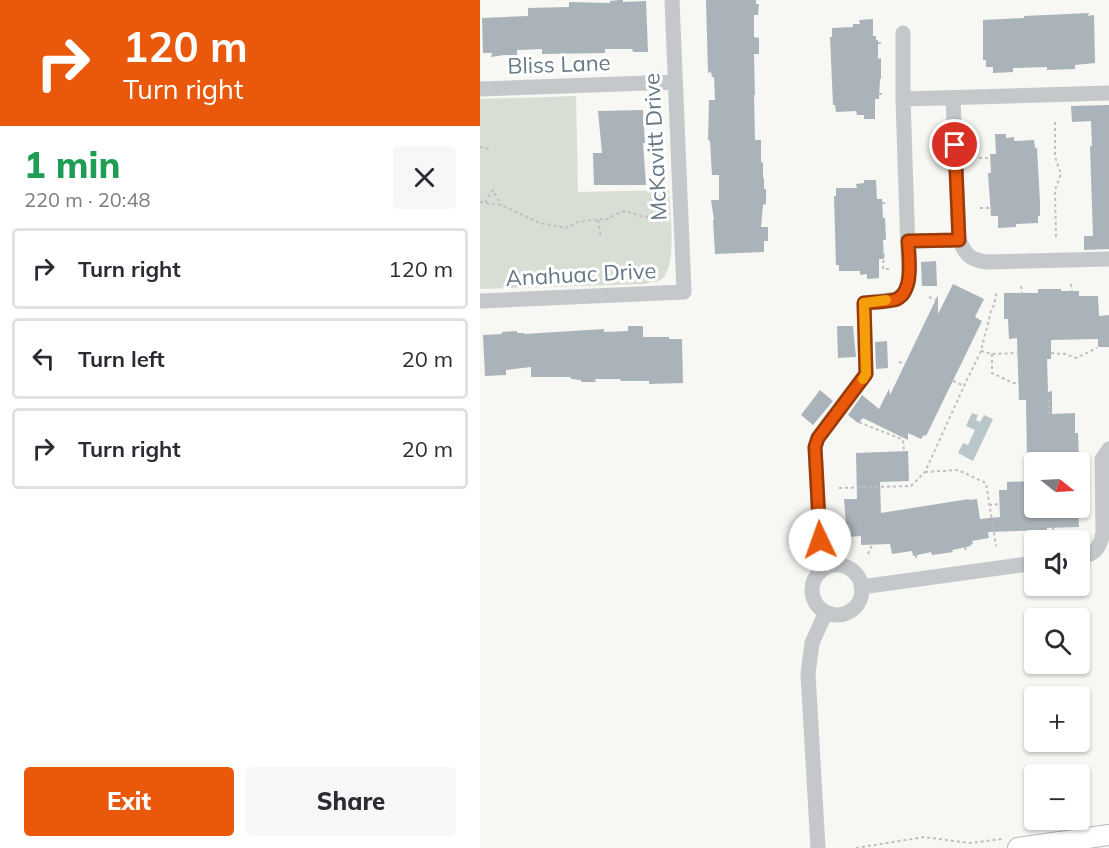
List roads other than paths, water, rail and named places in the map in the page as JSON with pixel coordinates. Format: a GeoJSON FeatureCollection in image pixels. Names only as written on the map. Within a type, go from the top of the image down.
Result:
{"type":"FeatureCollection","features":[{"type":"Feature","properties":{"kind":"main road"},"geometry":{"type":"LineString","coordinates":[[1013,843],[1109,835]]}},
{"type":"Feature","properties":{"kind":"street","name":"McKavitt Drive"},"geometry":{"type":"LineString","coordinates":[[672,0],[684,292]]}},
{"type":"Feature","properties":{"kind":"street"},"geometry":{"type":"LineString","coordinates":[[828,566],[820,540],[815,447],[818,438],[866,374],[864,303],[897,299],[904,293],[909,281],[903,33]]}},
{"type":"Feature","properties":{"kind":"street","name":"Bliss Lane"},"geometry":{"type":"LineString","coordinates":[[480,89],[675,82]]}},
{"type":"Feature","properties":{"kind":"street"},"geometry":{"type":"LineString","coordinates":[[903,99],[1109,93]]}},
{"type":"Feature","properties":{"kind":"street"},"geometry":{"type":"LineString","coordinates":[[953,98],[959,240],[965,253],[973,260],[986,262],[1109,259]]}},
{"type":"Feature","properties":{"kind":"street"},"geometry":{"type":"LineString","coordinates":[[908,241],[959,240]]}},
{"type":"Feature","properties":{"kind":"street","name":"Anahuac Drive"},"geometry":{"type":"LineString","coordinates":[[480,301],[684,292]]}},
{"type":"Feature","properties":{"kind":"street"},"geometry":{"type":"LineString","coordinates":[[1090,555],[1100,545],[1103,533],[1102,459],[1109,449]]}},
{"type":"Feature","properties":{"kind":"street"},"geometry":{"type":"LineString","coordinates":[[835,565],[843,566],[855,573],[861,587],[858,602],[854,608],[841,614],[826,612],[820,608],[815,603],[812,589],[817,575],[828,566],[835,565]]}},
{"type":"Feature","properties":{"kind":"street"},"geometry":{"type":"LineString","coordinates":[[861,587],[1024,565]]}},
{"type":"Feature","properties":{"kind":"street"},"geometry":{"type":"LineString","coordinates":[[818,848],[808,674],[812,643],[826,612]]}}]}
